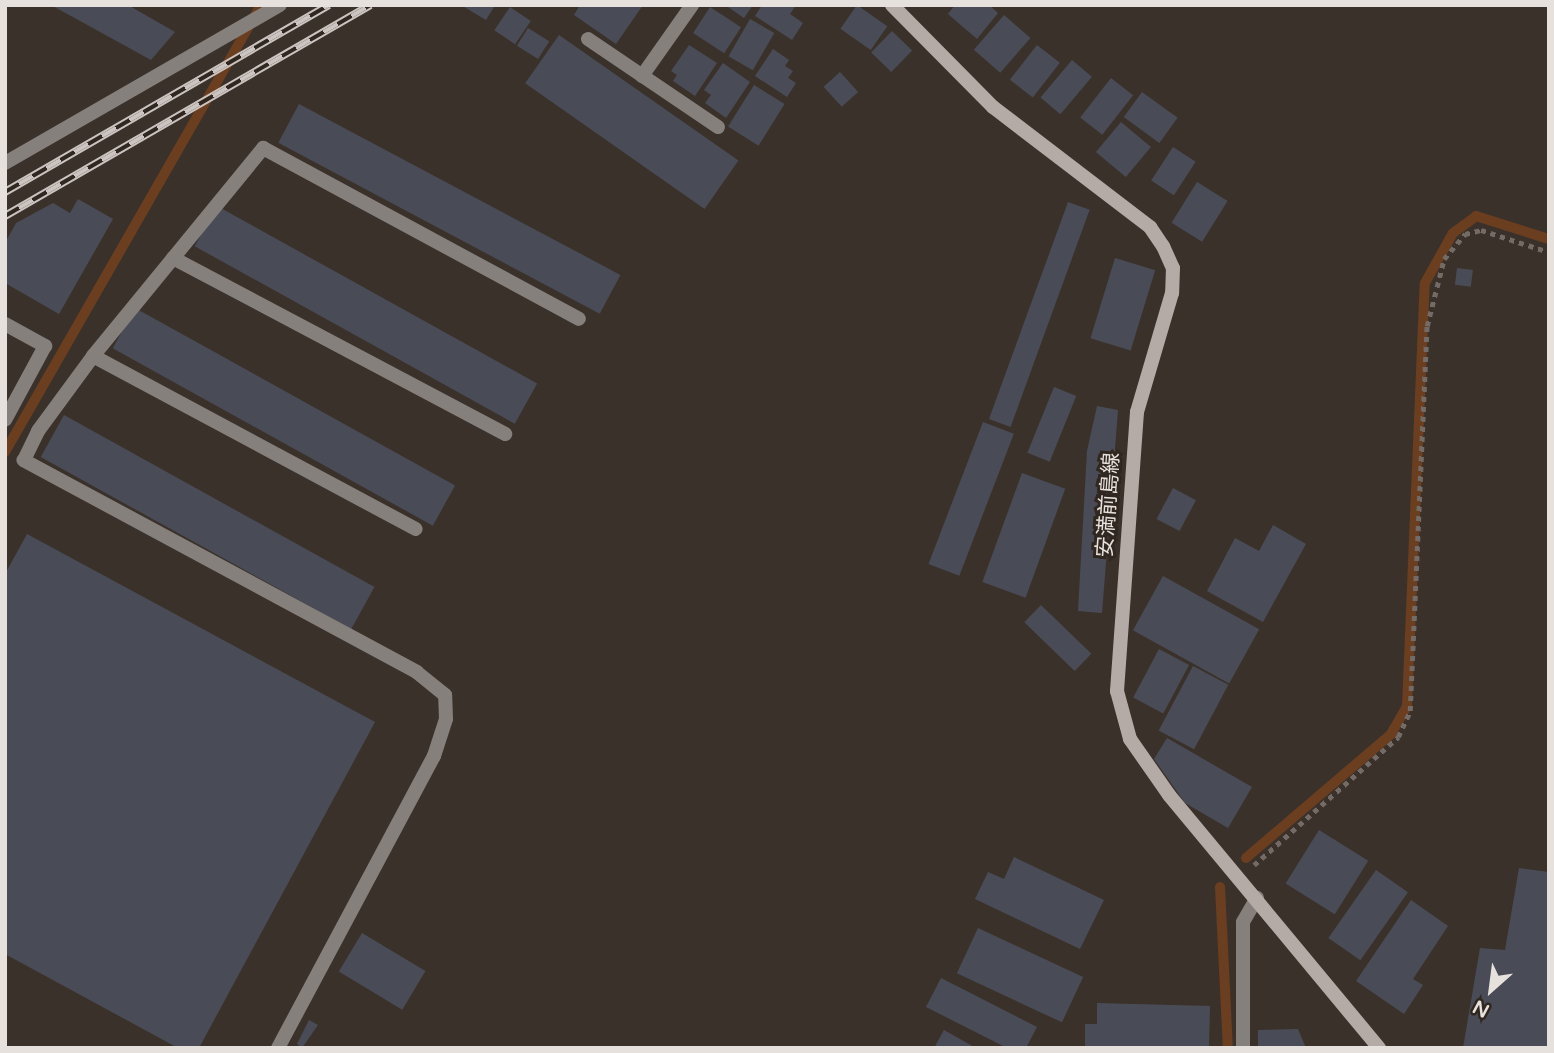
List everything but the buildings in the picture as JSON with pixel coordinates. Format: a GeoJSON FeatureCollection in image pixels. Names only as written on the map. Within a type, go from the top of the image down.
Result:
{"type":"FeatureCollection","features":[{"type":"Feature","properties":{"kind":"main road","name":"安満前島線"},"geometry":{"type":"LineString","coordinates":[[892,5],[993,107],[1150,227],[1173,268],[1166,317],[1137,412],[1117,691],[1130,739],[1169,795],[1379,1048]]}},
{"type":"Feature","properties":{"kind":"street"},"geometry":{"type":"LineString","coordinates":[[5,163],[281,5]]}},
{"type":"Feature","properties":{"kind":"street"},"geometry":{"type":"LineString","coordinates":[[642,76],[692,5]]}},
{"type":"Feature","properties":{"kind":"street"},"geometry":{"type":"LineString","coordinates":[[588,39],[718,127]]}},
{"type":"Feature","properties":{"kind":"street"},"geometry":{"type":"LineString","coordinates":[[278,1048],[434,756],[446,719],[446,695],[417,672],[24,460],[38,431],[93,356],[263,148],[579,319]]}},
{"type":"Feature","properties":{"kind":"street"},"geometry":{"type":"LineString","coordinates":[[173,258],[505,434]]}},
{"type":"Feature","properties":{"kind":"street"},"geometry":{"type":"LineString","coordinates":[[5,324],[46,346],[5,420]]}},
{"type":"Feature","properties":{"kind":"street"},"geometry":{"type":"LineString","coordinates":[[93,356],[415,529]]}},
{"type":"Feature","properties":{"kind":"street"},"geometry":{"type":"LineString","coordinates":[[1243,1048],[1243,922],[1257,898]]}},
{"type":"Feature","properties":{"kind":"path"},"geometry":{"type":"LineString","coordinates":[[1239,877],[1389,746],[1410,711],[1427,326],[1444,259],[1458,240],[1481,230],[1549,252]]}},
{"type":"Feature","properties":{"kind":"waterway"},"geometry":{"type":"LineString","coordinates":[[5,452],[261,5]]}},
{"type":"Feature","properties":{"kind":"waterway"},"geometry":{"type":"LineString","coordinates":[[1246,858],[1391,734],[1407,706],[1425,283],[1453,233],[1476,216],[1549,239]]}},
{"type":"Feature","properties":{"kind":"waterway"},"geometry":{"type":"LineString","coordinates":[[1220,887],[1228,1048]]}},
{"type":"Feature","properties":{"kind":"railway"},"geometry":{"type":"LineString","coordinates":[[5,192],[329,5]]}},
{"type":"Feature","properties":{"kind":"railway"},"geometry":{"type":"LineString","coordinates":[[5,216],[370,5]]}}]}
